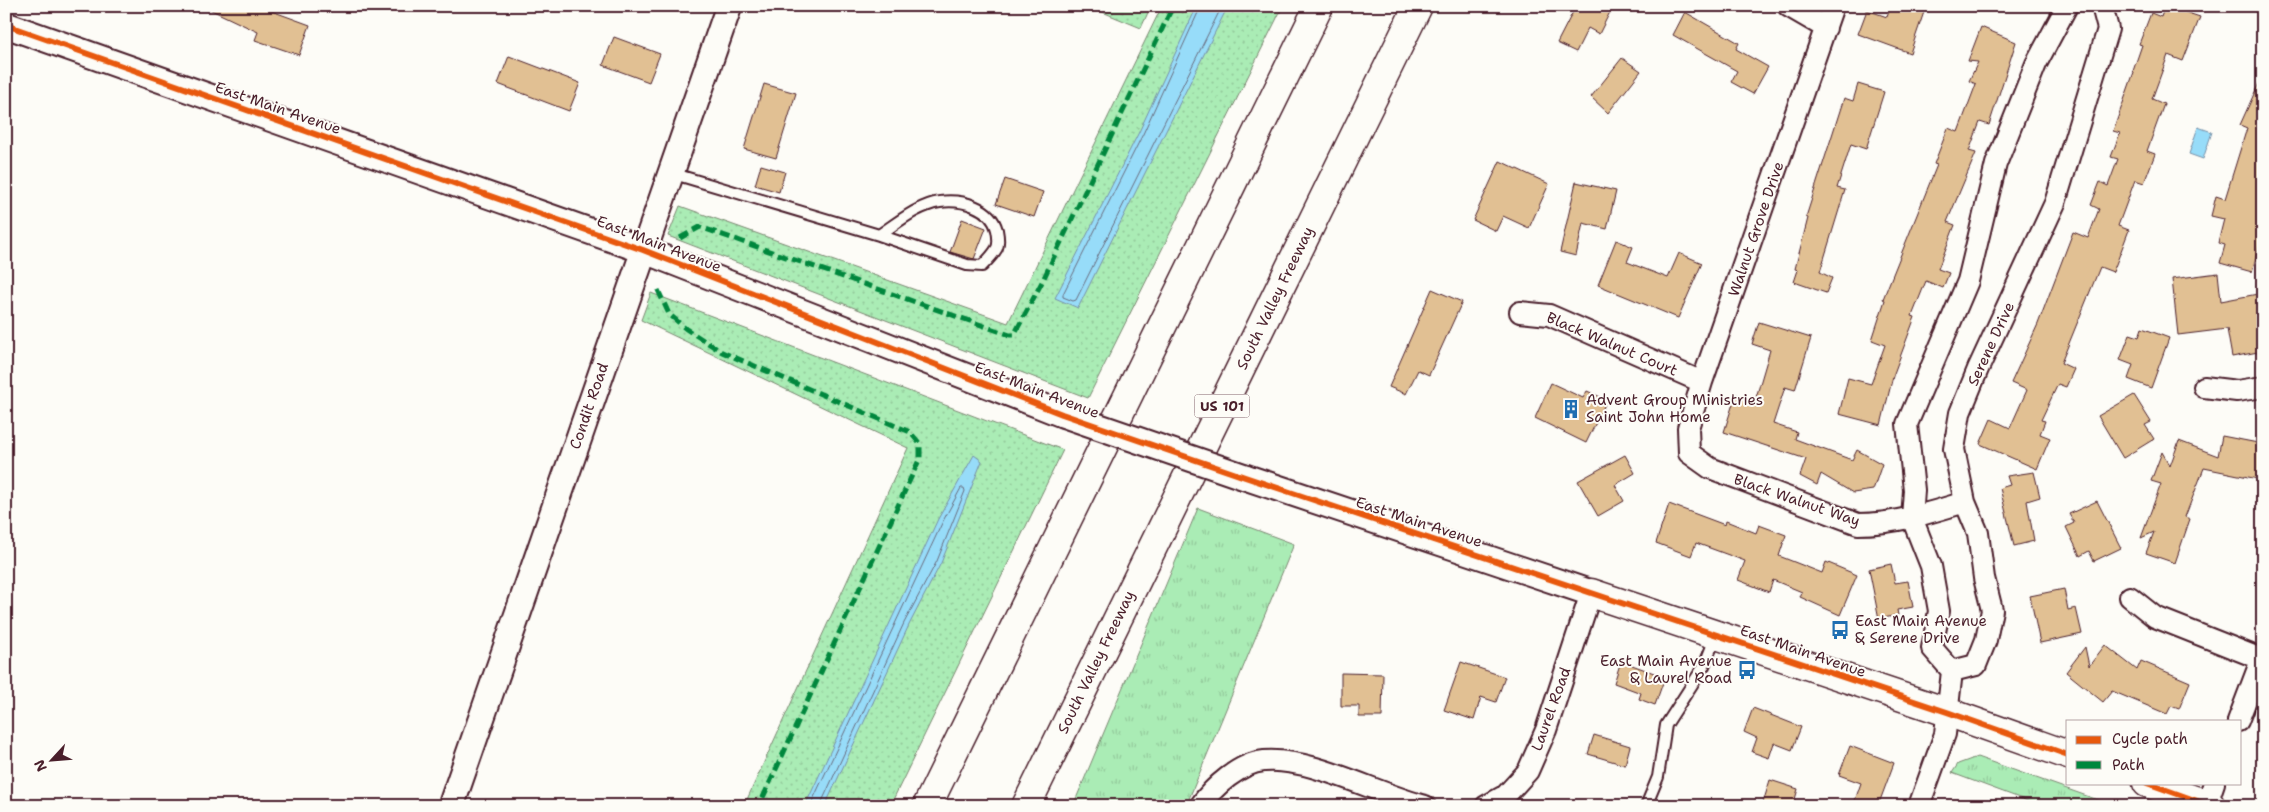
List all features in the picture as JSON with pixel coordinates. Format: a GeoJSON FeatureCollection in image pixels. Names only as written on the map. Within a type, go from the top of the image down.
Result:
{"type":"FeatureCollection","features":[{"type":"Feature","properties":{"kind":"main road"},"geometry":{"type":"LineString","coordinates":[[927,806],[1319,6]]}},
{"type":"Feature","properties":{"kind":"main road","name":"South Valley Freeway"},"geometry":{"type":"LineString","coordinates":[[1026,806],[1418,6]]}},
{"type":"Feature","properties":{"kind":"main road","name":"East Main Avenue"},"geometry":{"type":"LineString","coordinates":[[1591,593],[1947,712],[2066,754]]}},
{"type":"Feature","properties":{"kind":"main road"},"geometry":{"type":"LineString","coordinates":[[2151,784],[2209,800]]}},
{"type":"Feature","properties":{"kind":"street","name":"Condit Road"},"geometry":{"type":"LineString","coordinates":[[451,806],[729,6]]}},
{"type":"Feature","properties":{"kind":"street"},"geometry":{"type":"LineString","coordinates":[[1788,6],[1826,28]]}},
{"type":"Feature","properties":{"kind":"street","name":"Walnut Grove Drive"},"geometry":{"type":"LineString","coordinates":[[1689,453],[1688,428],[1702,382],[1833,6]]}},
{"type":"Feature","properties":{"kind":"street"},"geometry":{"type":"LineString","coordinates":[[1919,806],[1945,734],[1952,671],[1932,648],[1939,611],[1932,566],[1912,518],[1914,490],[1907,424],[1968,281],[1996,164],[2036,64],[2067,6]]}},
{"type":"Feature","properties":{"kind":"street","name":"Serene Drive"},"geometry":{"type":"LineString","coordinates":[[1952,671],[1976,664],[1986,640],[1992,610],[1984,578],[1978,533],[1965,502],[1954,449],[1960,413],[1978,369],[2055,203],[2108,29],[2102,6]]}},
{"type":"Feature","properties":{"kind":"street","name":"East Main Avenue"},"geometry":{"type":"LineString","coordinates":[[6,25],[643,250],[1062,414],[1591,593]]}},
{"type":"Feature","properties":{"kind":"street","name":"Black Walnut Court"},"geometry":{"type":"LineString","coordinates":[[1520,312],[1549,315],[1702,382]]}},
{"type":"Feature","properties":{"kind":"street"},"geometry":{"type":"LineString","coordinates":[[2204,387],[2237,391],[2263,386]]}},
{"type":"Feature","properties":{"kind":"street","name":"Black Walnut Way"},"geometry":{"type":"LineString","coordinates":[[1689,453],[1710,468],[1858,524],[1881,524],[1912,518],[1965,502]]}},
{"type":"Feature","properties":{"kind":"street","name":"Laurel Road"},"geometry":{"type":"LineString","coordinates":[[1486,806],[1506,795],[1528,771],[1546,730],[1591,593]]}},
{"type":"Feature","properties":{"kind":"street"},"geometry":{"type":"LineString","coordinates":[[2130,597],[2155,617],[2262,657],[2238,720]]}},
{"type":"Feature","properties":{"kind":"street"},"geometry":{"type":"LineString","coordinates":[[1200,806],[1209,793],[1235,772],[1263,761],[1298,763],[1425,806]]}},
{"type":"Feature","properties":{"kind":"lane"},"geometry":{"type":"LineString","coordinates":[[670,172],[879,235],[967,265],[982,266],[998,247],[998,236],[994,220],[981,208],[958,202],[939,202],[926,206],[879,235]]}},
{"type":"Feature","properties":{"kind":"lane"},"geometry":{"type":"LineString","coordinates":[[1646,806],[1658,777],[1666,725],[1704,666],[1716,635]]}},
{"type":"Feature","properties":{"kind":"green space"},"geometry":{"type":"Polygon","coordinates":[[[1088,6],[1151,6],[1141,28],[1088,6]]]}},
{"type":"Feature","properties":{"kind":"green space"},"geometry":{"type":"Polygon","coordinates":[[[1162,6],[1283,6],[1088,398],[668,236],[680,206],[1008,323],[1162,6]]]}},
{"type":"Feature","properties":{"kind":"green space"},"geometry":{"type":"Polygon","coordinates":[[[651,293],[1063,450],[890,806],[744,806],[908,448],[641,320],[651,293]]]}},
{"type":"Feature","properties":{"kind":"green space"},"geometry":{"type":"Polygon","coordinates":[[[1198,508],[1294,544],[1186,806],[1073,806],[1198,508]]]}},
{"type":"Feature","properties":{"kind":"green space"},"geometry":{"type":"Polygon","coordinates":[[[1977,757],[2115,806],[2041,806],[1952,773],[1958,764],[1977,757]]]}},
{"type":"Feature","properties":{"kind":"water"},"geometry":{"type":"Polygon","coordinates":[[[1197,6],[1228,6],[1078,308],[1055,298],[1139,132],[1197,6]]]}},
{"type":"Feature","properties":{"kind":"water"},"geometry":{"type":"Polygon","coordinates":[[[2198,127],[2212,132],[2203,159],[2189,154],[2198,127]]]}},
{"type":"Feature","properties":{"kind":"water"},"geometry":{"type":"Polygon","coordinates":[[[974,455],[982,461],[941,563],[909,625],[825,806],[805,806],[938,519],[974,455]]]}},
{"type":"Feature","properties":{"kind":"building"},"geometry":{"type":"Polygon","coordinates":[[[203,6],[258,6],[310,25],[299,55],[255,40],[258,32],[203,6]]]}},
{"type":"Feature","properties":{"kind":"building"},"geometry":{"type":"Polygon","coordinates":[[[1576,6],[1613,6],[1599,34],[1588,28],[1576,52],[1557,43],[1576,6]]]}},
{"type":"Feature","properties":{"kind":"building"},"geometry":{"type":"Polygon","coordinates":[[[1891,6],[1918,6],[1925,9],[1910,53],[1858,34],[1867,10],[1887,17],[1891,6]]]}},
{"type":"Feature","properties":{"kind":"building"},"geometry":{"type":"Polygon","coordinates":[[[2165,6],[2189,6],[2185,12],[2200,17],[2183,61],[2168,55],[2152,99],[2164,104],[2147,151],[2155,154],[2144,183],[2135,180],[2118,226],[2129,230],[2113,272],[2100,267],[2061,363],[2074,369],[2066,387],[2058,384],[2041,420],[2045,421],[2040,434],[2050,438],[2037,469],[1980,444],[1991,419],[2010,428],[2027,390],[2011,383],[2038,324],[2073,232],[2088,238],[2099,209],[2091,205],[2100,182],[2108,186],[2118,159],[2111,157],[2120,133],[2113,131],[2134,72],[2142,45],[2139,44],[2151,13],[2161,17],[2165,6]]]}},
{"type":"Feature","properties":{"kind":"building"},"geometry":{"type":"Polygon","coordinates":[[[1685,12],[1739,43],[1736,49],[1768,67],[1753,94],[1731,82],[1737,71],[1673,35],[1685,12]]]}},
{"type":"Feature","properties":{"kind":"building"},"geometry":{"type":"Polygon","coordinates":[[[1981,27],[2016,42],[1989,125],[1980,122],[1969,151],[1976,153],[1947,222],[1955,225],[1938,269],[1949,273],[1943,288],[1926,281],[1912,316],[1915,317],[1893,376],[1881,425],[1839,414],[1848,378],[1871,384],[1885,345],[1872,340],[1885,300],[1883,299],[1937,165],[1934,164],[1948,128],[1958,132],[1976,84],[1969,81],[1978,62],[1968,61],[1981,27]]]}},
{"type":"Feature","properties":{"kind":"building"},"geometry":{"type":"Polygon","coordinates":[[[614,37],[660,54],[649,82],[603,65],[614,37]]]}},
{"type":"Feature","properties":{"kind":"building"},"geometry":{"type":"Polygon","coordinates":[[[509,56],[580,83],[569,111],[498,84],[509,56]]]}},
{"type":"Feature","properties":{"kind":"building"},"geometry":{"type":"Polygon","coordinates":[[[1622,58],[1641,71],[1608,113],[1591,97],[1622,58]]]}},
{"type":"Feature","properties":{"kind":"building"},"geometry":{"type":"Polygon","coordinates":[[[2263,74],[2263,231],[2252,272],[2220,263],[2225,245],[2218,243],[2224,219],[2211,216],[2216,196],[2225,199],[2247,128],[2240,125],[2263,74]]]}},
{"type":"Feature","properties":{"kind":"building"},"geometry":{"type":"Polygon","coordinates":[[[764,84],[796,93],[776,158],[744,149],[764,84]]]}},
{"type":"Feature","properties":{"kind":"building"},"geometry":{"type":"Polygon","coordinates":[[[1858,84],[1884,92],[1866,149],[1851,144],[1837,188],[1845,190],[1820,272],[1832,278],[1826,293],[1794,282],[1798,270],[1795,269],[1808,218],[1806,217],[1844,98],[1853,101],[1858,84]]]}},
{"type":"Feature","properties":{"kind":"building"},"geometry":{"type":"Polygon","coordinates":[[[1500,161],[1549,184],[1529,228],[1503,216],[1496,231],[1473,220],[1500,161]]]}},
{"type":"Feature","properties":{"kind":"building"},"geometry":{"type":"Polygon","coordinates":[[[761,165],[785,172],[779,192],[755,185],[761,165]]]}},
{"type":"Feature","properties":{"kind":"building"},"geometry":{"type":"Polygon","coordinates":[[[1005,179],[1043,192],[1034,217],[996,204],[1005,179]]]}},
{"type":"Feature","properties":{"kind":"building"},"geometry":{"type":"Polygon","coordinates":[[[1576,182],[1616,191],[1607,229],[1583,223],[1576,256],[1560,252],[1576,182]]]}},
{"type":"Feature","properties":{"kind":"building"},"geometry":{"type":"Polygon","coordinates":[[[962,219],[986,228],[974,259],[950,252],[962,219]]]}},
{"type":"Feature","properties":{"kind":"building"},"geometry":{"type":"Polygon","coordinates":[[[1616,240],[1633,247],[1627,262],[1668,278],[1679,253],[1702,263],[1678,318],[1598,285],[1616,240]]]}},
{"type":"Feature","properties":{"kind":"building"},"geometry":{"type":"Polygon","coordinates":[[[2218,273],[2221,301],[2263,293],[2263,351],[2232,357],[2227,329],[2178,335],[2172,279],[2218,273]]]}},
{"type":"Feature","properties":{"kind":"building"},"geometry":{"type":"Polygon","coordinates":[[[1432,289],[1462,302],[1429,375],[1418,370],[1406,394],[1389,387],[1432,289]]]}},
{"type":"Feature","properties":{"kind":"building"},"geometry":{"type":"Polygon","coordinates":[[[1759,322],[1811,338],[1795,390],[1785,387],[1773,424],[1797,432],[1795,439],[1852,460],[1857,450],[1882,464],[1873,490],[1853,493],[1821,474],[1817,485],[1800,476],[1806,459],[1724,432],[1736,394],[1755,401],[1770,350],[1752,344],[1759,322]]]}},
{"type":"Feature","properties":{"kind":"building"},"geometry":{"type":"Polygon","coordinates":[[[2142,328],[2169,338],[2151,388],[2128,379],[2133,365],[2120,360],[2130,334],[2139,337],[2142,328]]]}},
{"type":"Feature","properties":{"kind":"building","name":"Advent Group Ministries Saint John Home"},"geometry":{"type":"Polygon","coordinates":[[[1551,383],[1583,398],[1587,391],[1607,400],[1586,443],[1535,418],[1551,383]]]}},
{"type":"Feature","properties":{"kind":"building"},"geometry":{"type":"Polygon","coordinates":[[[2134,395],[2151,422],[2145,425],[2154,439],[2123,458],[2098,416],[2134,395]]]}},
{"type":"Feature","properties":{"kind":"building"},"geometry":{"type":"Polygon","coordinates":[[[2222,436],[2263,444],[2263,480],[2204,468],[2185,517],[2190,519],[2175,563],[2146,553],[2154,532],[2141,538],[2161,484],[2151,481],[2162,452],[2170,466],[2179,441],[2218,456],[2222,436]]]}},
{"type":"Feature","properties":{"kind":"building"},"geometry":{"type":"Polygon","coordinates":[[[1625,455],[1635,473],[1615,485],[1624,501],[1598,516],[1578,481],[1625,455]]]}},
{"type":"Feature","properties":{"kind":"building"},"geometry":{"type":"Polygon","coordinates":[[[2034,472],[2040,497],[2027,501],[2034,541],[2014,546],[2000,488],[2010,485],[2007,476],[2034,472]]]}},
{"type":"Feature","properties":{"kind":"building"},"geometry":{"type":"Polygon","coordinates":[[[2097,501],[2121,548],[2094,561],[2089,551],[2080,556],[2066,527],[2074,523],[2069,514],[2097,501]]]}},
{"type":"Feature","properties":{"kind":"building"},"geometry":{"type":"Polygon","coordinates":[[[1669,504],[1725,525],[1726,521],[1756,533],[1759,525],[1786,535],[1779,556],[1822,573],[1826,562],[1857,575],[1840,615],[1800,597],[1802,592],[1773,580],[1769,592],[1738,580],[1745,561],[1696,543],[1691,556],[1656,543],[1669,504]]]}},
{"type":"Feature","properties":{"kind":"building"},"geometry":{"type":"Polygon","coordinates":[[[1891,564],[1895,583],[1908,581],[1913,607],[1897,610],[1898,615],[1879,619],[1869,569],[1891,564]]]}},
{"type":"Feature","properties":{"kind":"building"},"geometry":{"type":"Polygon","coordinates":[[[2064,589],[2068,610],[2076,608],[2082,634],[2040,643],[2030,596],[2064,589]]]}},
{"type":"Feature","properties":{"kind":"building"},"geometry":{"type":"Polygon","coordinates":[[[2105,645],[2137,670],[2141,661],[2190,682],[2179,709],[2171,706],[2167,714],[2112,691],[2103,702],[2066,672],[2085,647],[2089,666],[2105,645]]]}},
{"type":"Feature","properties":{"kind":"building"},"geometry":{"type":"Polygon","coordinates":[[[1621,661],[1665,677],[1655,705],[1639,699],[1641,693],[1614,683],[1621,661]]]}},
{"type":"Feature","properties":{"kind":"building"},"geometry":{"type":"Polygon","coordinates":[[[1461,662],[1505,677],[1496,702],[1481,697],[1474,720],[1444,710],[1461,662]]]}},
{"type":"Feature","properties":{"kind":"building"},"geometry":{"type":"Polygon","coordinates":[[[1341,673],[1383,674],[1382,717],[1359,717],[1359,706],[1341,706],[1341,673]]]}},
{"type":"Feature","properties":{"kind":"building"},"geometry":{"type":"Polygon","coordinates":[[[1753,708],[1801,727],[1792,750],[1774,743],[1769,758],[1752,752],[1757,738],[1744,732],[1753,708]]]}},
{"type":"Feature","properties":{"kind":"building"},"geometry":{"type":"Polygon","coordinates":[[[1594,735],[1630,746],[1625,765],[1588,754],[1594,735]]]}},
{"type":"Feature","properties":{"kind":"building"},"geometry":{"type":"Polygon","coordinates":[[[1850,746],[1894,763],[1878,806],[1853,806],[1861,783],[1839,775],[1850,746]]]}},
{"type":"Feature","properties":{"kind":"building"},"geometry":{"type":"Polygon","coordinates":[[[1770,780],[1798,789],[1793,806],[1762,806],[1770,780]]]}},
{"type":"Feature","properties":{"kind":"marked path"},"geometry":{"type":"LineString","coordinates":[[680,238],[700,227],[1014,335],[1042,282],[1173,6]]}},
{"type":"Feature","properties":{"kind":"marked path"},"geometry":{"type":"LineString","coordinates":[[658,290],[669,314],[686,329],[722,352],[910,432],[920,444],[920,458],[759,806]]}},
{"type":"Feature","properties":{"kind":"cycle path"},"geometry":{"type":"LineString","coordinates":[[6,25],[643,250],[1062,414],[1947,712],[2066,754]]}},
{"type":"Feature","properties":{"kind":"cycle path"},"geometry":{"type":"LineString","coordinates":[[2150,784],[2211,806]]}},
{"type":"Feature","properties":{"kind":"place","name":"Advent Group Ministries Saint John Home"},"geometry":{"type":"Point","coordinates":[1571,409]}},
{"type":"Feature","properties":{"kind":"place","name":"East Main Avenue & Serene Drive"},"geometry":{"type":"Point","coordinates":[1840,630]}},
{"type":"Feature","properties":{"kind":"place","name":"East Main Avenue & Laurel Road"},"geometry":{"type":"Point","coordinates":[1747,670]}}]}
